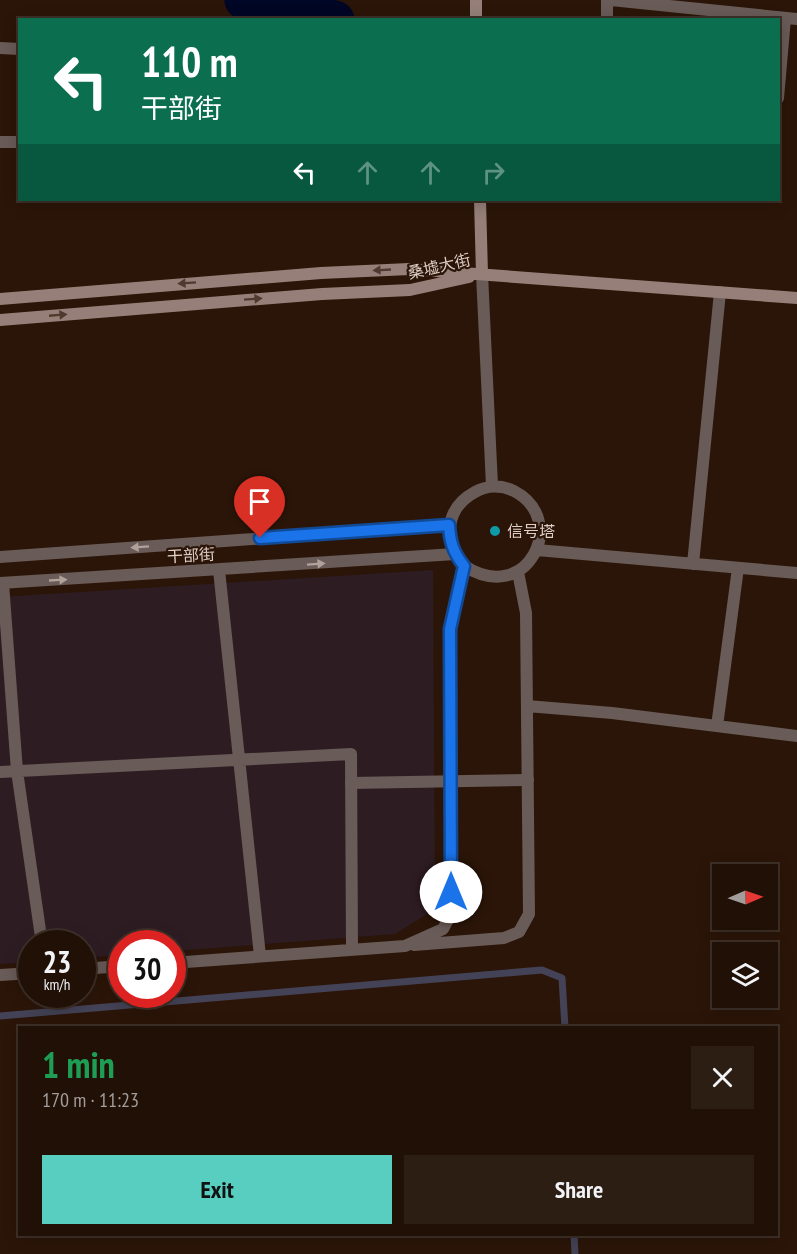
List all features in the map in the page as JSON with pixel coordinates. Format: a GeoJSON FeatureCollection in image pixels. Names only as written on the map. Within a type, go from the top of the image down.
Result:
{"type":"FeatureCollection","features":[{"type":"Feature","properties":{"kind":"main road"},"geometry":{"type":"LineString","coordinates":[[476,0],[476,18]]}},
{"type":"Feature","properties":{"kind":"main road"},"geometry":{"type":"LineString","coordinates":[[480,201],[482,274],[797,298]]}},
{"type":"Feature","properties":{"kind":"main road","name":"桑墟大街"},"geometry":{"type":"LineString","coordinates":[[0,299],[332,273],[410,269],[482,274]]}},
{"type":"Feature","properties":{"kind":"main road","name":"桑墟大街"},"geometry":{"type":"LineString","coordinates":[[0,320],[322,294],[410,290],[482,274]]}},
{"type":"Feature","properties":{"kind":"street"},"geometry":{"type":"LineString","coordinates":[[607,18],[609,0],[654,2],[698,14],[772,18]]}},
{"type":"Feature","properties":{"kind":"street"},"geometry":{"type":"LineString","coordinates":[[780,86],[791,19]]}},
{"type":"Feature","properties":{"kind":"street"},"geometry":{"type":"LineString","coordinates":[[0,48],[18,49]]}},
{"type":"Feature","properties":{"kind":"street"},"geometry":{"type":"LineString","coordinates":[[0,142],[18,142]]}},
{"type":"Feature","properties":{"kind":"street"},"geometry":{"type":"LineString","coordinates":[[482,274],[492,486]]}},
{"type":"Feature","properties":{"kind":"street"},"geometry":{"type":"LineString","coordinates":[[693,564],[720,292]]}},
{"type":"Feature","properties":{"kind":"street"},"geometry":{"type":"LineString","coordinates":[[492,486],[508,488],[522,495],[532,507],[539,521],[540,536],[537,550],[518,572],[504,577],[490,578],[476,574],[464,566],[455,554],[450,540],[449,525],[454,510],[464,498],[477,490],[492,486]]}},
{"type":"Feature","properties":{"kind":"street","name":"干部街"},"geometry":{"type":"LineString","coordinates":[[0,557],[449,525]]}},
{"type":"Feature","properties":{"kind":"street"},"geometry":{"type":"LineString","coordinates":[[537,550],[797,573]]}},
{"type":"Feature","properties":{"kind":"street","name":"干部街"},"geometry":{"type":"LineString","coordinates":[[2,583],[455,554]]}},
{"type":"Feature","properties":{"kind":"street"},"geometry":{"type":"LineString","coordinates":[[405,946],[443,928],[451,914],[450,629],[464,566]]}},
{"type":"Feature","properties":{"kind":"street"},"geometry":{"type":"LineString","coordinates":[[717,726],[738,568]]}},
{"type":"Feature","properties":{"kind":"street"},"geometry":{"type":"LineString","coordinates":[[219,570],[260,956]]}},
{"type":"Feature","properties":{"kind":"street"},"geometry":{"type":"LineString","coordinates":[[186,962],[504,938],[519,932],[529,914],[526,613],[518,572]]}},
{"type":"Feature","properties":{"kind":"street"},"geometry":{"type":"LineString","coordinates":[[2,583],[17,771],[40,930]]}},
{"type":"Feature","properties":{"kind":"street"},"geometry":{"type":"LineString","coordinates":[[527,706],[612,712],[797,736]]}},
{"type":"Feature","properties":{"kind":"street"},"geometry":{"type":"LineString","coordinates":[[0,772],[351,754],[352,950]]}},
{"type":"Feature","properties":{"kind":"street"},"geometry":{"type":"LineString","coordinates":[[351,783],[528,780]]}},
{"type":"Feature","properties":{"kind":"street"},"geometry":{"type":"LineString","coordinates":[[0,975],[18,974]]}},
{"type":"Feature","properties":{"kind":"shaded area"},"geometry":{"type":"Polygon","coordinates":[[[433,570],[435,909],[395,934],[186,950],[186,930],[108,930],[108,956],[96,957],[96,930],[18,930],[18,963],[0,964],[0,597],[433,570]]]}},
{"type":"Feature","properties":{"kind":"waterway"},"geometry":{"type":"LineString","coordinates":[[244,0],[326,18]]}},
{"type":"Feature","properties":{"kind":"waterway"},"geometry":{"type":"LineString","coordinates":[[0,1016],[542,970],[562,978],[565,1026]]}},
{"type":"Feature","properties":{"kind":"waterway"},"geometry":{"type":"LineString","coordinates":[[574,1236],[575,1254]]}},
{"type":"Feature","properties":{"kind":"place","name":"信号塔"},"geometry":{"type":"Point","coordinates":[495,531]}},
{"type":"Feature","properties":{"kind":"route"},"geometry":{"type":"LineString","coordinates":[[260,538],[449,525],[450,540],[455,554],[464,566],[450,629],[451,892]]}}]}
